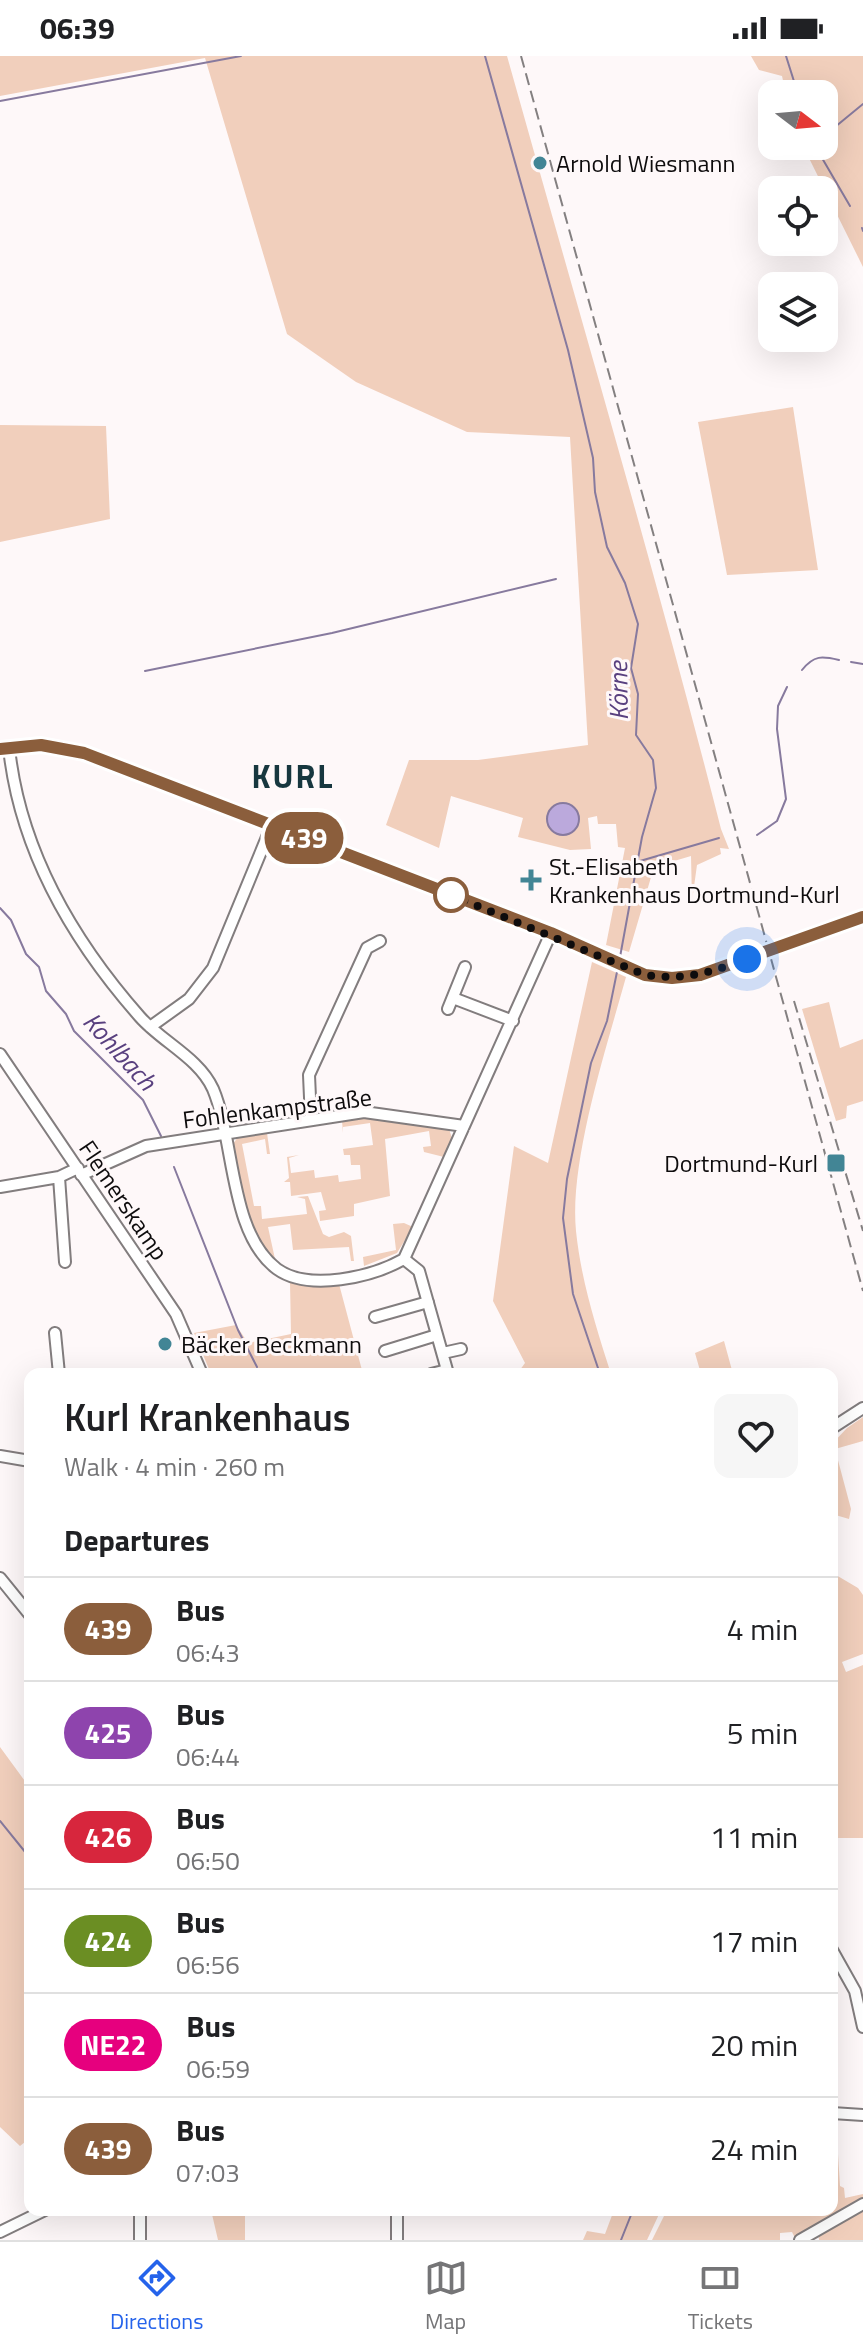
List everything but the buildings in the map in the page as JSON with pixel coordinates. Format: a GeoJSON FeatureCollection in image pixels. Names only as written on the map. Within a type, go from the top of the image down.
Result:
{"type":"FeatureCollection","features":[{"type":"Feature","properties":{"kind":"main road"},"geometry":{"type":"LineString","coordinates":[[4,749],[51,746],[84,753],[551,933],[628,969],[663,978],[700,975],[863,917]]}},
{"type":"Feature","properties":{"kind":"street"},"geometry":{"type":"LineString","coordinates":[[4,749],[24,825],[64,915],[150,1027],[208,1079],[252,1239],[269,1262],[283,1273],[303,1281],[334,1281],[404,1259],[551,933]]}},
{"type":"Feature","properties":{"kind":"street"},"geometry":{"type":"LineString","coordinates":[[150,1027],[189,999],[213,968],[272,825]]}},
{"type":"Feature","properties":{"kind":"street"},"geometry":{"type":"LineString","coordinates":[[311,1120],[309,1075],[367,948],[380,941]]}},
{"type":"Feature","properties":{"kind":"street"},"geometry":{"type":"LineString","coordinates":[[465,967],[450,1004],[513,1021]]}},
{"type":"Feature","properties":{"kind":"street","name":"Flemerskamp"},"geometry":{"type":"LineString","coordinates":[[0,1054],[176,1314],[199,1368]]}},
{"type":"Feature","properties":{"kind":"street","name":"Fohlenkampstraße"},"geometry":{"type":"LineString","coordinates":[[0,1187],[80,1172],[135,1149],[311,1120],[378,1113],[464,1126]]}},
{"type":"Feature","properties":{"kind":"street"},"geometry":{"type":"LineString","coordinates":[[59,1177],[65,1262]]}},
{"type":"Feature","properties":{"kind":"street"},"geometry":{"type":"LineString","coordinates":[[404,1259],[419,1271],[447,1368]]}},
{"type":"Feature","properties":{"kind":"street"},"geometry":{"type":"LineString","coordinates":[[375,1317],[428,1302]]}},
{"type":"Feature","properties":{"kind":"street"},"geometry":{"type":"LineString","coordinates":[[55,1333],[58,1368]]}},
{"type":"Feature","properties":{"kind":"street"},"geometry":{"type":"LineString","coordinates":[[385,1351],[437,1335]]}},
{"type":"Feature","properties":{"kind":"street"},"geometry":{"type":"LineString","coordinates":[[443,1353],[461,1349]]}},
{"type":"Feature","properties":{"kind":"street"},"geometry":{"type":"LineString","coordinates":[[838,1424],[863,1408]]}},
{"type":"Feature","properties":{"kind":"street"},"geometry":{"type":"LineString","coordinates":[[0,1456],[24,1460]]}},
{"type":"Feature","properties":{"kind":"street"},"geometry":{"type":"LineString","coordinates":[[0,1578],[24,1608]]}},
{"type":"Feature","properties":{"kind":"street"},"geometry":{"type":"LineString","coordinates":[[838,1961],[855,1991],[863,2027]]}},
{"type":"Feature","properties":{"kind":"street"},"geometry":{"type":"LineString","coordinates":[[838,2113],[863,2115]]}},
{"type":"Feature","properties":{"kind":"street"},"geometry":{"type":"LineString","coordinates":[[800,2240],[863,2204]]}},
{"type":"Feature","properties":{"kind":"street"},"geometry":{"type":"LineString","coordinates":[[0,2232],[33,2216]]}},
{"type":"Feature","properties":{"kind":"street"},"geometry":{"type":"LineString","coordinates":[[140,2216],[140,2240]]}},
{"type":"Feature","properties":{"kind":"street"},"geometry":{"type":"LineString","coordinates":[[397,2216],[397,2240]]}},
{"type":"Feature","properties":{"kind":"shaded area"},"geometry":{"type":"Polygon","coordinates":[[[0,56],[507,56],[729,849],[720,848],[721,854],[697,865],[692,901],[691,856],[654,867],[629,952],[606,945],[625,848],[618,847],[616,824],[598,824],[597,816],[588,818],[591,849],[570,850],[518,837],[523,818],[451,796],[439,848],[386,825],[409,760],[478,760],[588,745],[570,437],[467,432],[356,382],[287,334],[205,58],[0,96],[0,56]]]}},
{"type":"Feature","properties":{"kind":"shaded area"},"geometry":{"type":"Polygon","coordinates":[[[751,56],[863,56],[863,267],[838,217],[838,176],[818,176],[810,160],[838,160],[838,80],[783,80],[782,76],[759,70],[751,56]]]}},
{"type":"Feature","properties":{"kind":"shaded area"},"geometry":{"type":"Polygon","coordinates":[[[793,407],[818,570],[727,575],[698,422],[793,407]]]}},
{"type":"Feature","properties":{"kind":"shaded area"},"geometry":{"type":"Polygon","coordinates":[[[0,425],[106,426],[110,519],[0,542],[0,425]]]}},
{"type":"Feature","properties":{"kind":"shaded area"},"geometry":{"type":"Polygon","coordinates":[[[563,803],[574,808],[579,819],[574,830],[563,835],[552,830],[547,819],[552,808],[563,803]]]}},
{"type":"Feature","properties":{"kind":"shaded area"},"geometry":{"type":"Polygon","coordinates":[[[592,962],[626,977],[591,1104],[575,1203],[581,1267],[609,1368],[521,1368],[525,1363],[493,1301],[514,1146],[548,1163],[592,962]]]}},
{"type":"Feature","properties":{"kind":"shaded area"},"geometry":{"type":"Polygon","coordinates":[[[829,1002],[840,1048],[863,1039],[863,1101],[847,1106],[846,1118],[836,1121],[802,1009],[829,1002]]]}},
{"type":"Feature","properties":{"kind":"shaded area"},"geometry":{"type":"Polygon","coordinates":[[[358,1116],[449,1129],[452,1138],[444,1157],[424,1152],[423,1147],[431,1146],[429,1131],[385,1139],[390,1196],[354,1204],[354,1216],[320,1221],[319,1211],[326,1210],[321,1192],[291,1196],[290,1182],[284,1182],[289,1178],[287,1157],[299,1155],[289,1158],[291,1173],[314,1170],[315,1178],[338,1175],[339,1182],[361,1179],[360,1165],[351,1165],[350,1155],[344,1155],[343,1149],[373,1145],[370,1123],[343,1127],[343,1133],[342,1121],[358,1116]]]}},
{"type":"Feature","properties":{"kind":"shaded area"},"geometry":{"type":"Polygon","coordinates":[[[267,1133],[270,1154],[267,1154],[265,1139],[242,1144],[254,1206],[261,1206],[262,1219],[307,1214],[305,1199],[297,1197],[308,1196],[323,1234],[329,1237],[344,1232],[351,1236],[354,1261],[351,1261],[349,1247],[293,1250],[290,1224],[268,1227],[275,1259],[265,1248],[246,1206],[233,1144],[238,1137],[267,1133]]]}},
{"type":"Feature","properties":{"kind":"shaded area"},"geometry":{"type":"Polygon","coordinates":[[[404,1223],[413,1227],[397,1253],[364,1266],[363,1257],[396,1250],[393,1224],[404,1223]]]}},
{"type":"Feature","properties":{"kind":"shaded area"},"geometry":{"type":"Polygon","coordinates":[[[290,1282],[309,1287],[339,1284],[361,1368],[209,1368],[194,1333],[236,1325],[248,1343],[291,1334],[290,1282]]]}},
{"type":"Feature","properties":{"kind":"shaded area"},"geometry":{"type":"Polygon","coordinates":[[[724,1341],[731,1368],[699,1368],[695,1353],[724,1341]]]}},
{"type":"Feature","properties":{"kind":"shaded area"},"geometry":{"type":"Polygon","coordinates":[[[863,1417],[863,1441],[838,1448],[838,1438],[863,1417]]]}},
{"type":"Feature","properties":{"kind":"shaded area"},"geometry":{"type":"Polygon","coordinates":[[[838,1460],[851,1509],[849,1519],[838,1516],[838,1460]]]}},
{"type":"Feature","properties":{"kind":"shaded area"},"geometry":{"type":"Polygon","coordinates":[[[838,1576],[858,1588],[863,1595],[863,1654],[842,1662],[846,1672],[863,1665],[863,1838],[838,1838],[838,1576]]]}},
{"type":"Feature","properties":{"kind":"shaded area"},"geometry":{"type":"Polygon","coordinates":[[[0,1747],[24,1780],[24,2143],[20,2146],[0,2127],[0,1747]]]}},
{"type":"Feature","properties":{"kind":"shaded area"},"geometry":{"type":"Polygon","coordinates":[[[838,2154],[840,2186],[844,2188],[845,2198],[863,2194],[863,2202],[796,2240],[792,2232],[780,2233],[780,2240],[652,2240],[664,2216],[838,2216],[838,2154]]]}},
{"type":"Feature","properties":{"kind":"shaded area"},"geometry":{"type":"Polygon","coordinates":[[[863,2206],[863,2240],[819,2240],[818,2231],[863,2206]]]}},
{"type":"Feature","properties":{"kind":"shaded area"},"geometry":{"type":"Polygon","coordinates":[[[212,2216],[245,2216],[245,2240],[218,2240],[212,2216]]]}},
{"type":"Feature","properties":{"kind":"shaded area"},"geometry":{"type":"Polygon","coordinates":[[[612,2216],[658,2216],[647,2240],[583,2240],[587,2231],[605,2234],[612,2216]]]}},
{"type":"Feature","properties":{"kind":"waterway"},"geometry":{"type":"LineString","coordinates":[[0,101],[241,56]]}},
{"type":"Feature","properties":{"kind":"waterway","name":"Körne"},"geometry":{"type":"LineString","coordinates":[[485,56],[568,350],[593,458],[595,492],[607,547],[625,583],[638,624],[631,668],[638,694],[636,735],[653,760],[656,788],[642,837],[620,957]]}},
{"type":"Feature","properties":{"kind":"waterway"},"geometry":{"type":"LineString","coordinates":[[786,56],[794,80]]}},
{"type":"Feature","properties":{"kind":"waterway"},"geometry":{"type":"LineString","coordinates":[[838,125],[863,104]]}},
{"type":"Feature","properties":{"kind":"waterway"},"geometry":{"type":"LineString","coordinates":[[823,160],[850,206]]}},
{"type":"Feature","properties":{"kind":"waterway"},"geometry":{"type":"LineString","coordinates":[[145,671],[332,633],[556,579]]}},
{"type":"Feature","properties":{"kind":"waterway"},"geometry":{"type":"LineString","coordinates":[[802,670],[819,658],[839,660]]}},
{"type":"Feature","properties":{"kind":"waterway"},"geometry":{"type":"LineString","coordinates":[[851,662],[863,664]]}},
{"type":"Feature","properties":{"kind":"waterway"},"geometry":{"type":"LineString","coordinates":[[757,835],[777,821],[786,799],[777,729],[778,706],[787,687]]}},
{"type":"Feature","properties":{"kind":"waterway"},"geometry":{"type":"LineString","coordinates":[[640,861],[719,838]]}},
{"type":"Feature","properties":{"kind":"waterway","name":"Kohlbach"},"geometry":{"type":"LineString","coordinates":[[0,908],[11,920],[26,954],[39,967],[46,991],[66,1014],[74,1031],[143,1100],[161,1136]]}},
{"type":"Feature","properties":{"kind":"waterway","name":"Körne"},"geometry":{"type":"LineString","coordinates":[[598,1368],[573,1294],[563,1218],[567,1179],[591,1063],[607,1021],[618,967]]}},
{"type":"Feature","properties":{"kind":"waterway","name":"Kohlbach"},"geometry":{"type":"LineString","coordinates":[[174,1167],[238,1330],[257,1367]]}},
{"type":"Feature","properties":{"kind":"waterway"},"geometry":{"type":"LineString","coordinates":[[0,1821],[24,1851]]}},
{"type":"Feature","properties":{"kind":"waterway","name":"Körne"},"geometry":{"type":"LineString","coordinates":[[621,2240],[631,2216]]}},
{"type":"Feature","properties":{"kind":"railway"},"geometry":{"type":"LineString","coordinates":[[521,56],[863,1291]]}},
{"type":"Feature","properties":{"kind":"railway"},"geometry":{"type":"LineString","coordinates":[[794,1001],[863,1231]]}},
{"type":"Feature","properties":{"kind":"bus line","name":"439"},"geometry":{"type":"LineString","coordinates":[[0,749],[41,745],[84,753],[551,933],[645,975],[663,978],[700,975],[863,917]]}},
{"type":"Feature","properties":{"kind":"place","name":"Arnold Wiesmann"},"geometry":{"type":"Point","coordinates":[540,163]}},
{"type":"Feature","properties":{"kind":"place","name":"St.-Elisabeth Krankenhaus Dortmund-Kurl"},"geometry":{"type":"Point","coordinates":[531,880]}},
{"type":"Feature","properties":{"kind":"place","name":"Dortmund-Kurl"},"geometry":{"type":"Point","coordinates":[836,1163]}},
{"type":"Feature","properties":{"kind":"place","name":"Bäcker Beckmann"},"geometry":{"type":"Point","coordinates":[165,1344]}},
{"type":"Feature","properties":{"kind":"district","name":"KURL"},"geometry":{"type":"Point","coordinates":[293,776]}},
{"type":"Feature","properties":{"kind":"route"},"geometry":{"type":"LineString","coordinates":[[451,895],[578,944],[645,975],[672,978],[700,975],[747,959]]}}]}
